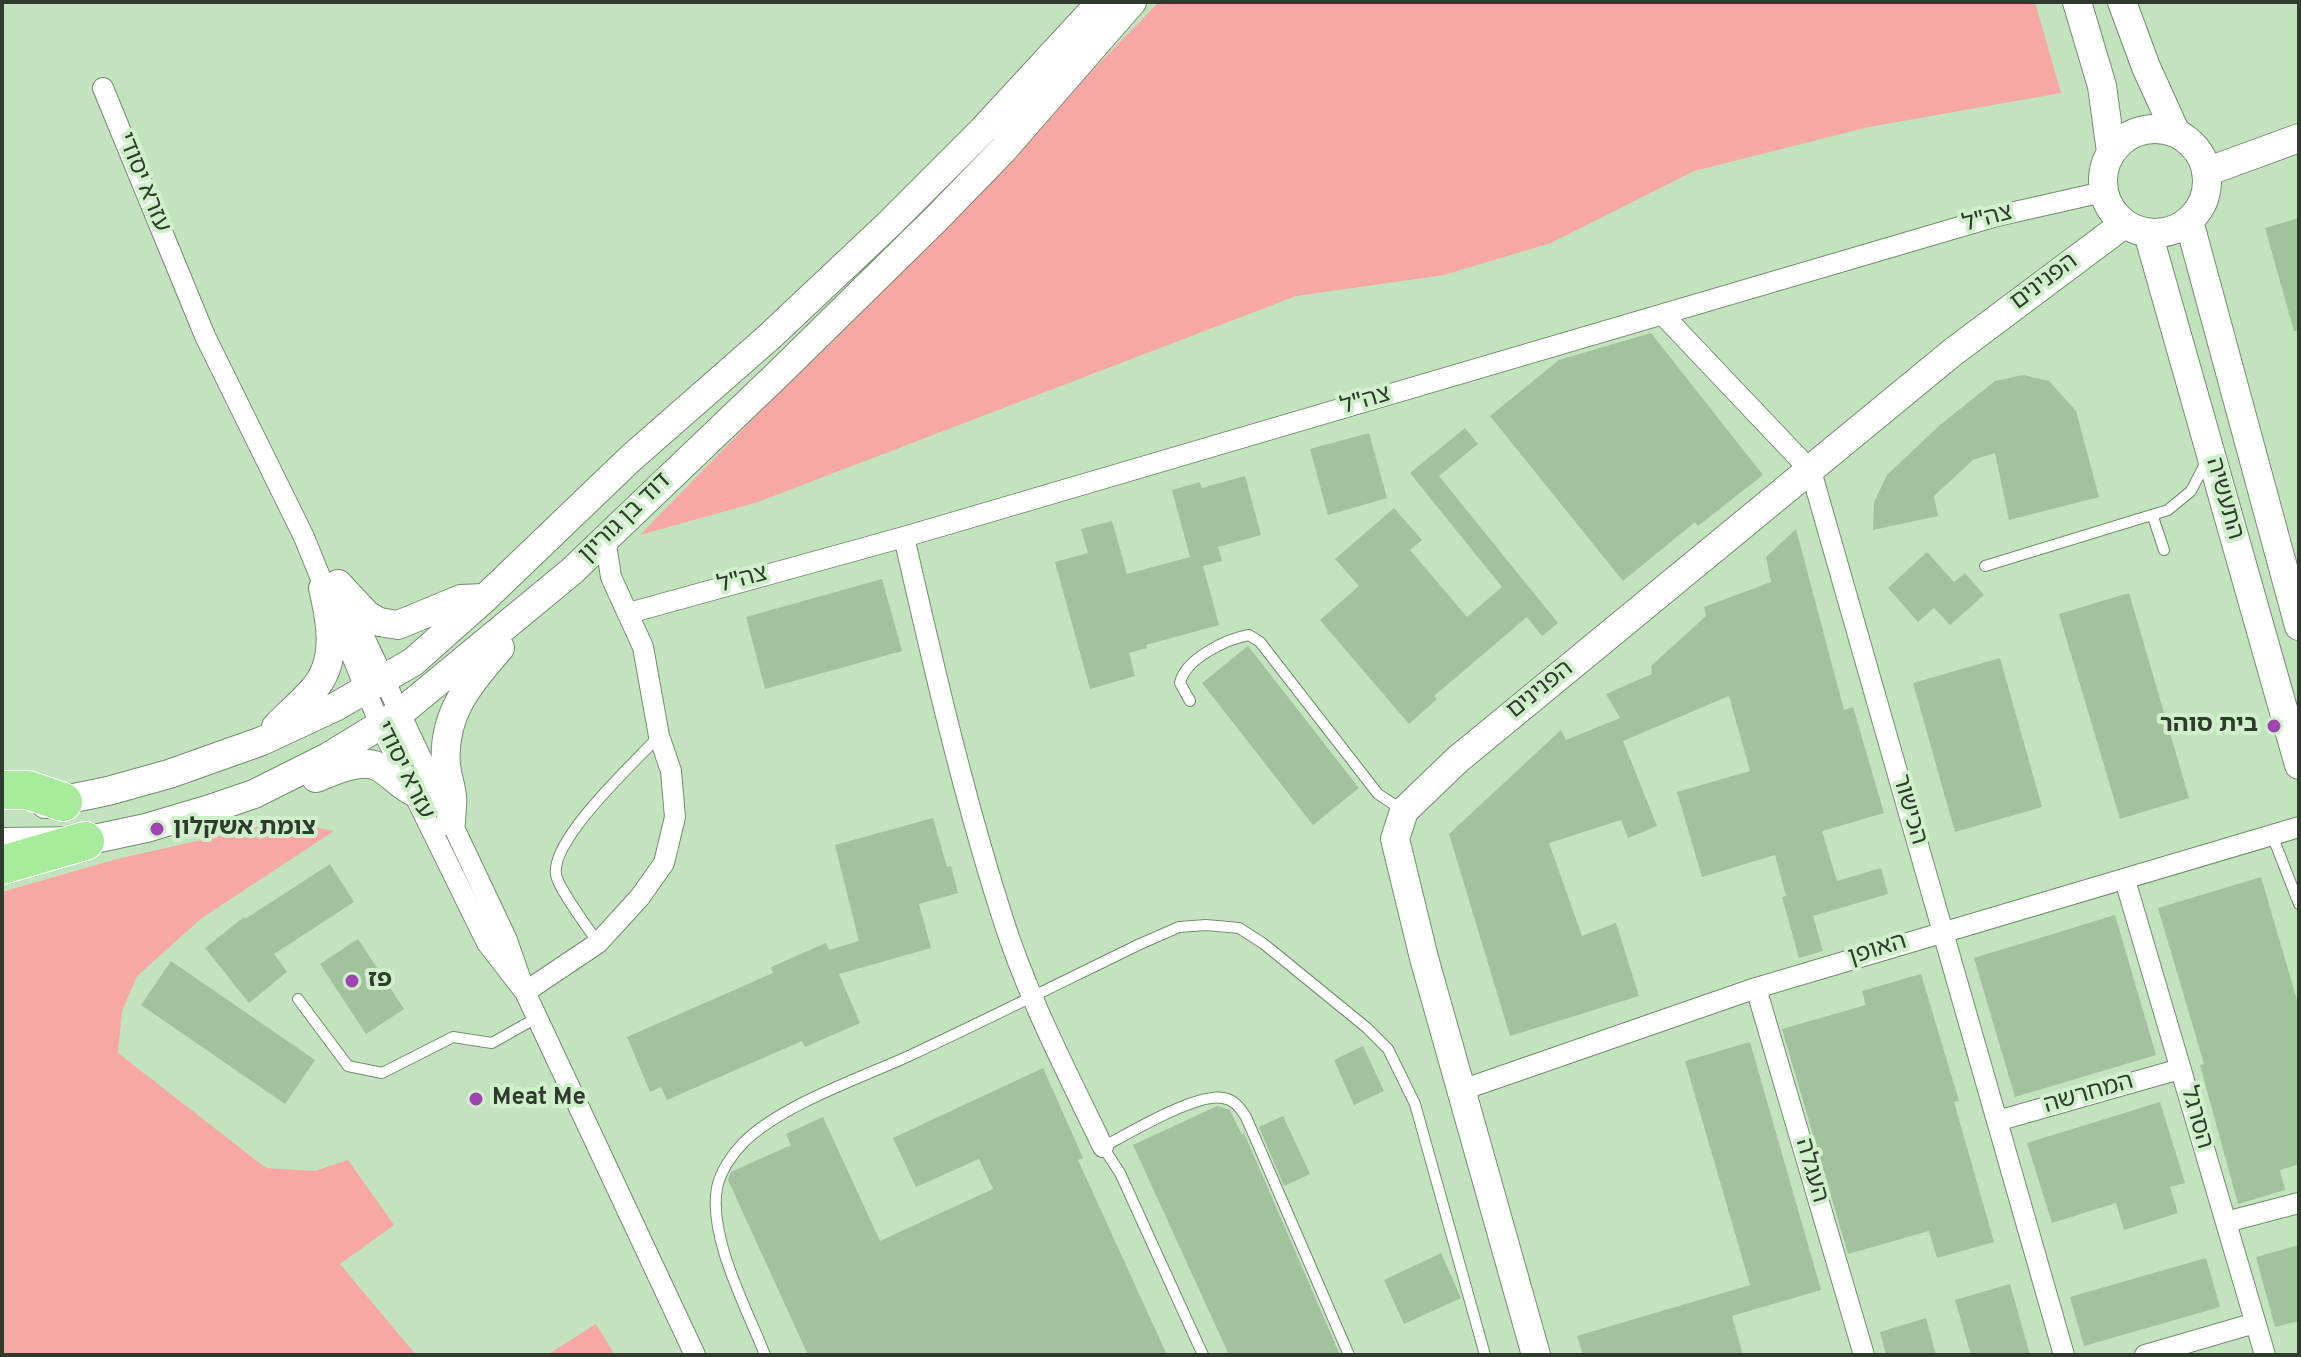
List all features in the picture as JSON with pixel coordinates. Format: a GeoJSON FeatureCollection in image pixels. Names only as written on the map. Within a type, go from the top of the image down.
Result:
{"type":"FeatureCollection","features":[{"type":"Feature","properties":{"kind":"highway"},"geometry":{"type":"LineString","coordinates":[[2,790],[28,790],[63,802]]}},
{"type":"Feature","properties":{"kind":"highway"},"geometry":{"type":"LineString","coordinates":[[2,865],[85,841]]}},
{"type":"Feature","properties":{"kind":"main road","name":"דוד בן גוריון"},"geometry":{"type":"LineString","coordinates":[[2,808],[63,802],[169,774],[262,741],[413,662],[485,598],[631,458],[768,338],[888,225],[982,131],[1101,2]]}},
{"type":"Feature","properties":{"kind":"main road","name":"דוד בן גוריון"},"geometry":{"type":"LineString","coordinates":[[2,842],[85,841],[146,828],[254,794],[328,757],[390,719],[531,606],[630,515],[937,218],[1003,150],[1132,2]]}},
{"type":"Feature","properties":{"kind":"main road"},"geometry":{"type":"LineString","coordinates":[[2077,2],[2102,86],[2111,152]]}},
{"type":"Feature","properties":{"kind":"main road"},"geometry":{"type":"LineString","coordinates":[[2122,2],[2146,67],[2176,133]]}},
{"type":"Feature","properties":{"kind":"main road"},"geometry":{"type":"LineString","coordinates":[[2159,129],[2176,133],[2190,142],[2201,156],[2206,172],[2203,198],[2189,221],[2177,229],[2163,233],[2136,228],[2114,215],[2103,192],[2105,164],[2111,152],[2124,139],[2140,131],[2159,129]]}},
{"type":"Feature","properties":{"kind":"main road"},"geometry":{"type":"LineString","coordinates":[[2206,172],[2299,138]]}},
{"type":"Feature","properties":{"kind":"main road","name":"התעשיה"},"geometry":{"type":"LineString","coordinates":[[2189,221],[2299,626]]}},
{"type":"Feature","properties":{"kind":"main road","name":"התעשיה"},"geometry":{"type":"LineString","coordinates":[[2136,228],[2210,455],[2299,765]]}},
{"type":"Feature","properties":{"kind":"main road","name":"הפנינים"},"geometry":{"type":"LineString","coordinates":[[1404,811],[1457,760],[1953,352],[2136,228]]}},
{"type":"Feature","properties":{"kind":"main road"},"geometry":{"type":"LineString","coordinates":[[330,586],[379,622],[398,625],[461,599],[485,598]]}},
{"type":"Feature","properties":{"kind":"main road"},"geometry":{"type":"LineString","coordinates":[[262,741],[314,690],[323,677],[330,658],[330,586]]}},
{"type":"Feature","properties":{"kind":"main road"},"geometry":{"type":"LineString","coordinates":[[451,822],[453,798],[446,766],[449,722],[472,680],[505,643],[531,606]]}},
{"type":"Feature","properties":{"kind":"main road"},"geometry":{"type":"LineString","coordinates":[[254,794],[287,790],[354,765],[375,765],[402,787],[412,791]]}},
{"type":"Feature","properties":{"kind":"main road"},"geometry":{"type":"LineString","coordinates":[[1404,811],[1395,839],[1424,958],[1536,1355]]}},
{"type":"Feature","properties":{"kind":"street","name":"עזרא יסודי"},"geometry":{"type":"LineString","coordinates":[[103,88],[205,336],[376,684],[412,791],[487,943],[525,992]]}},
{"type":"Feature","properties":{"kind":"street","name":"צה\"ל"},"geometry":{"type":"LineString","coordinates":[[629,613],[904,537],[1997,216],[2103,192]]}},
{"type":"Feature","properties":{"kind":"street","name":"הכישור"},"geometry":{"type":"LineString","coordinates":[[1663,315],[1811,471],[2064,1355]]}},
{"type":"Feature","properties":{"kind":"street"},"geometry":{"type":"LineString","coordinates":[[525,992],[598,943],[640,897],[664,863],[675,817],[671,771],[659,736],[643,647],[611,577],[606,544],[630,515]]}},
{"type":"Feature","properties":{"kind":"street"},"geometry":{"type":"LineString","coordinates":[[904,537],[948,728],[1001,915],[1032,997],[1103,1147]]}},
{"type":"Feature","properties":{"kind":"street","name":"עזרא יסודי"},"geometry":{"type":"LineString","coordinates":[[390,719],[451,822],[507,940],[525,992],[695,1355]]}},
{"type":"Feature","properties":{"kind":"street","name":"האופן"},"geometry":{"type":"LineString","coordinates":[[1462,1090],[1756,988],[2299,827]]}},
{"type":"Feature","properties":{"kind":"street","name":"הסרגל"},"geometry":{"type":"LineString","coordinates":[[2125,880],[2265,1355]]}},
{"type":"Feature","properties":{"kind":"street","name":"העגלה"},"geometry":{"type":"LineString","coordinates":[[1756,988],[1864,1355]]}},
{"type":"Feature","properties":{"kind":"street","name":"המחרשה"},"geometry":{"type":"LineString","coordinates":[[1997,1121],[2180,1069]]}},
{"type":"Feature","properties":{"kind":"street"},"geometry":{"type":"LineString","coordinates":[[2226,1222],[2299,1203]]}},
{"type":"Feature","properties":{"kind":"street"},"geometry":{"type":"LineString","coordinates":[[2145,1355],[2255,1323]]}},
{"type":"Feature","properties":{"kind":"lane"},"geometry":{"type":"LineString","coordinates":[[1985,566],[2168,510],[2191,491],[2210,455]]}},
{"type":"Feature","properties":{"kind":"lane"},"geometry":{"type":"LineString","coordinates":[[2153,517],[2164,550]]}},
{"type":"Feature","properties":{"kind":"lane"},"geometry":{"type":"LineString","coordinates":[[1190,701],[1180,683],[1182,673],[1191,664],[1236,637],[1249,635],[1260,642],[1378,794],[1404,811]]}},
{"type":"Feature","properties":{"kind":"lane"},"geometry":{"type":"LineString","coordinates":[[598,943],[555,876],[557,855],[588,812],[659,736]]}},
{"type":"Feature","properties":{"kind":"lane"},"geometry":{"type":"LineString","coordinates":[[2272,835],[2299,904]]}},
{"type":"Feature","properties":{"kind":"lane"},"geometry":{"type":"LineString","coordinates":[[765,1355],[719,1234],[714,1210],[717,1184],[725,1166],[744,1142],[769,1123],[824,1093],[909,1056],[1179,927],[1206,925],[1239,928],[1264,944],[1367,1028],[1388,1049],[1415,1104],[1485,1355]]}},
{"type":"Feature","properties":{"kind":"lane"},"geometry":{"type":"LineString","coordinates":[[298,999],[348,1066],[382,1073],[453,1037],[492,1043],[538,1017]]}},
{"type":"Feature","properties":{"kind":"lane"},"geometry":{"type":"LineString","coordinates":[[1203,1355],[1120,1173],[1103,1147],[1209,1097],[1226,1098],[1238,1105],[1246,1117],[1349,1355]]}},
{"type":"Feature","properties":{"kind":"shaded area"},"geometry":{"type":"Polygon","coordinates":[[[1159,2],[2035,2],[2061,93],[1869,127],[1694,171],[1551,243],[1444,275],[1296,296],[758,502],[640,535],[1159,2]]]}},
{"type":"Feature","properties":{"kind":"shaded area"},"geometry":{"type":"Polygon","coordinates":[[[286,821],[334,831],[202,918],[137,976],[122,1011],[118,1053],[266,1168],[315,1171],[348,1160],[394,1225],[340,1264],[416,1355],[2,1355],[2,892],[117,859],[286,821]]]}},
{"type":"Feature","properties":{"kind":"shaded area"},"geometry":{"type":"Polygon","coordinates":[[[596,1324],[615,1355],[547,1355],[596,1324]]]}},
{"type":"Feature","properties":{"kind":"building"},"geometry":{"type":"Polygon","coordinates":[[[2299,218],[2299,331],[2294,331],[2265,228],[2299,218]]]}},
{"type":"Feature","properties":{"kind":"building"},"geometry":{"type":"Polygon","coordinates":[[[1651,333],[1763,475],[1698,526],[1695,522],[1623,581],[1490,416],[1559,360],[1651,333]]]}},
{"type":"Feature","properties":{"kind":"building"},"geometry":{"type":"Polygon","coordinates":[[[2023,375],[2049,381],[2076,411],[2099,497],[2009,520],[1995,453],[1973,460],[1934,496],[1938,516],[1873,530],[1874,502],[1887,475],[1940,425],[1995,381],[2023,375]]]}},
{"type":"Feature","properties":{"kind":"building"},"geometry":{"type":"Polygon","coordinates":[[[1465,428],[1478,444],[1439,476],[1558,623],[1542,636],[1527,617],[1434,696],[1437,699],[1409,724],[1320,620],[1359,586],[1335,559],[1394,508],[1422,540],[1410,550],[1467,617],[1502,587],[1410,473],[1465,428]]]}},
{"type":"Feature","properties":{"kind":"building"},"geometry":{"type":"Polygon","coordinates":[[[1369,433],[1387,498],[1328,515],[1310,449],[1369,433]]]}},
{"type":"Feature","properties":{"kind":"building"},"geometry":{"type":"Polygon","coordinates":[[[1245,476],[1261,535],[1218,547],[1222,561],[1203,566],[1219,625],[1146,645],[1147,648],[1129,653],[1135,676],[1090,689],[1055,562],[1088,553],[1081,529],[1112,521],[1127,574],[1190,557],[1172,490],[1200,482],[1202,488],[1245,476]]]}},
{"type":"Feature","properties":{"kind":"building"},"geometry":{"type":"Polygon","coordinates":[[[1796,529],[1844,710],[1853,707],[1884,813],[1822,831],[1837,881],[1881,868],[1888,894],[1813,916],[1823,951],[1799,958],[1782,897],[1786,896],[1775,855],[1702,877],[1677,792],[1750,771],[1729,696],[1623,741],[1657,826],[1628,838],[1621,820],[1549,843],[1582,936],[1616,923],[1639,996],[1510,1036],[1449,834],[1561,730],[1566,740],[1620,718],[1606,694],[1652,674],[1651,666],[1706,616],[1704,607],[1771,582],[1766,557],[1796,529]]]}},
{"type":"Feature","properties":{"kind":"building"},"geometry":{"type":"Polygon","coordinates":[[[1927,552],[1954,582],[1965,573],[1984,595],[1950,625],[1934,608],[1918,622],[1888,588],[1927,552]]]}},
{"type":"Feature","properties":{"kind":"building"},"geometry":{"type":"Polygon","coordinates":[[[882,579],[902,651],[765,689],[746,617],[882,579]]]}},
{"type":"Feature","properties":{"kind":"building"},"geometry":{"type":"Polygon","coordinates":[[[2129,593],[2189,798],[2120,819],[2059,614],[2129,593]]]}},
{"type":"Feature","properties":{"kind":"building"},"geometry":{"type":"Polygon","coordinates":[[[1248,646],[1359,788],[1313,825],[1202,683],[1248,646]]]}},
{"type":"Feature","properties":{"kind":"building"},"geometry":{"type":"Polygon","coordinates":[[[2000,658],[2042,807],[1955,832],[1913,683],[2000,658]]]}},
{"type":"Feature","properties":{"kind":"building"},"geometry":{"type":"Polygon","coordinates":[[[933,818],[958,893],[919,904],[931,948],[839,974],[860,1023],[805,1047],[802,1041],[667,1100],[661,1087],[650,1092],[627,1037],[773,973],[771,967],[826,943],[829,950],[859,941],[835,845],[933,818]]]}},
{"type":"Feature","properties":{"kind":"building"},"geometry":{"type":"Polygon","coordinates":[[[330,864],[354,902],[274,954],[287,972],[249,1003],[205,948],[244,917],[330,864]]]}},
{"type":"Feature","properties":{"kind":"building"},"geometry":{"type":"Polygon","coordinates":[[[2261,877],[2299,1007],[2299,1164],[2280,1170],[2285,1190],[2238,1204],[2200,1065],[2204,1064],[2158,908],[2261,877]]]}},
{"type":"Feature","properties":{"kind":"building"},"geometry":{"type":"Polygon","coordinates":[[[2115,915],[2156,1055],[2015,1097],[1974,958],[2115,915]]]}},
{"type":"Feature","properties":{"kind":"building"},"geometry":{"type":"Polygon","coordinates":[[[358,939],[404,1009],[366,1034],[320,964],[358,939]]]}},
{"type":"Feature","properties":{"kind":"building"},"geometry":{"type":"Polygon","coordinates":[[[171,961],[315,1060],[285,1104],[141,1005],[171,961]]]}},
{"type":"Feature","properties":{"kind":"building"},"geometry":{"type":"Polygon","coordinates":[[[1921,974],[1959,1101],[1954,1102],[1994,1242],[1937,1258],[1929,1231],[1848,1254],[1782,1029],[1866,1005],[1862,991],[1921,974]]]}},
{"type":"Feature","properties":{"kind":"building"},"geometry":{"type":"Polygon","coordinates":[[[1750,1042],[1821,1290],[1732,1316],[1743,1355],[1583,1355],[1577,1336],[1750,1285],[1685,1061],[1750,1042]]]}},
{"type":"Feature","properties":{"kind":"building"},"geometry":{"type":"Polygon","coordinates":[[[1363,1046],[1384,1091],[1354,1105],[1334,1060],[1363,1046]]]}},
{"type":"Feature","properties":{"kind":"building"},"geometry":{"type":"Polygon","coordinates":[[[1043,1068],[1083,1158],[1078,1160],[1167,1355],[808,1355],[728,1180],[731,1172],[791,1145],[786,1134],[823,1117],[880,1241],[993,1189],[979,1159],[916,1187],[893,1138],[1043,1068]]]}},
{"type":"Feature","properties":{"kind":"building"},"geometry":{"type":"Polygon","coordinates":[[[2160,1102],[2185,1183],[2170,1187],[2178,1213],[2124,1230],[2116,1203],[2052,1223],[2027,1143],[2160,1102]]]}},
{"type":"Feature","properties":{"kind":"building"},"geometry":{"type":"Polygon","coordinates":[[[1217,1106],[1230,1110],[1242,1135],[1244,1133],[1340,1355],[1229,1355],[1133,1145],[1217,1106]]]}},
{"type":"Feature","properties":{"kind":"building"},"geometry":{"type":"Polygon","coordinates":[[[1283,1116],[1310,1174],[1284,1186],[1259,1127],[1283,1116]]]}},
{"type":"Feature","properties":{"kind":"building"},"geometry":{"type":"Polygon","coordinates":[[[2299,1245],[2299,1321],[2275,1327],[2256,1257],[2299,1245]]]}},
{"type":"Feature","properties":{"kind":"building"},"geometry":{"type":"Polygon","coordinates":[[[1441,1253],[1461,1298],[1404,1324],[1384,1280],[1441,1253]]]}},
{"type":"Feature","properties":{"kind":"building"},"geometry":{"type":"Polygon","coordinates":[[[2206,1258],[2220,1307],[2084,1346],[2070,1297],[2206,1258]]]}},
{"type":"Feature","properties":{"kind":"building"},"geometry":{"type":"Polygon","coordinates":[[[2010,1284],[2030,1355],[1971,1355],[1955,1300],[2010,1284]]]}},
{"type":"Feature","properties":{"kind":"building"},"geometry":{"type":"Polygon","coordinates":[[[1926,1318],[1936,1355],[1886,1355],[1880,1332],[1926,1318]]]}},
{"type":"Feature","properties":{"kind":"place","name":"בית סוהר"},"geometry":{"type":"Point","coordinates":[2274,726]}},
{"type":"Feature","properties":{"kind":"place","name":"צומת אשקלון"},"geometry":{"type":"Point","coordinates":[157,829]}},
{"type":"Feature","properties":{"kind":"place","name":"פז"},"geometry":{"type":"Point","coordinates":[352,981]}},
{"type":"Feature","properties":{"kind":"place","name":"Meat Me"},"geometry":{"type":"Point","coordinates":[476,1099]}}]}
